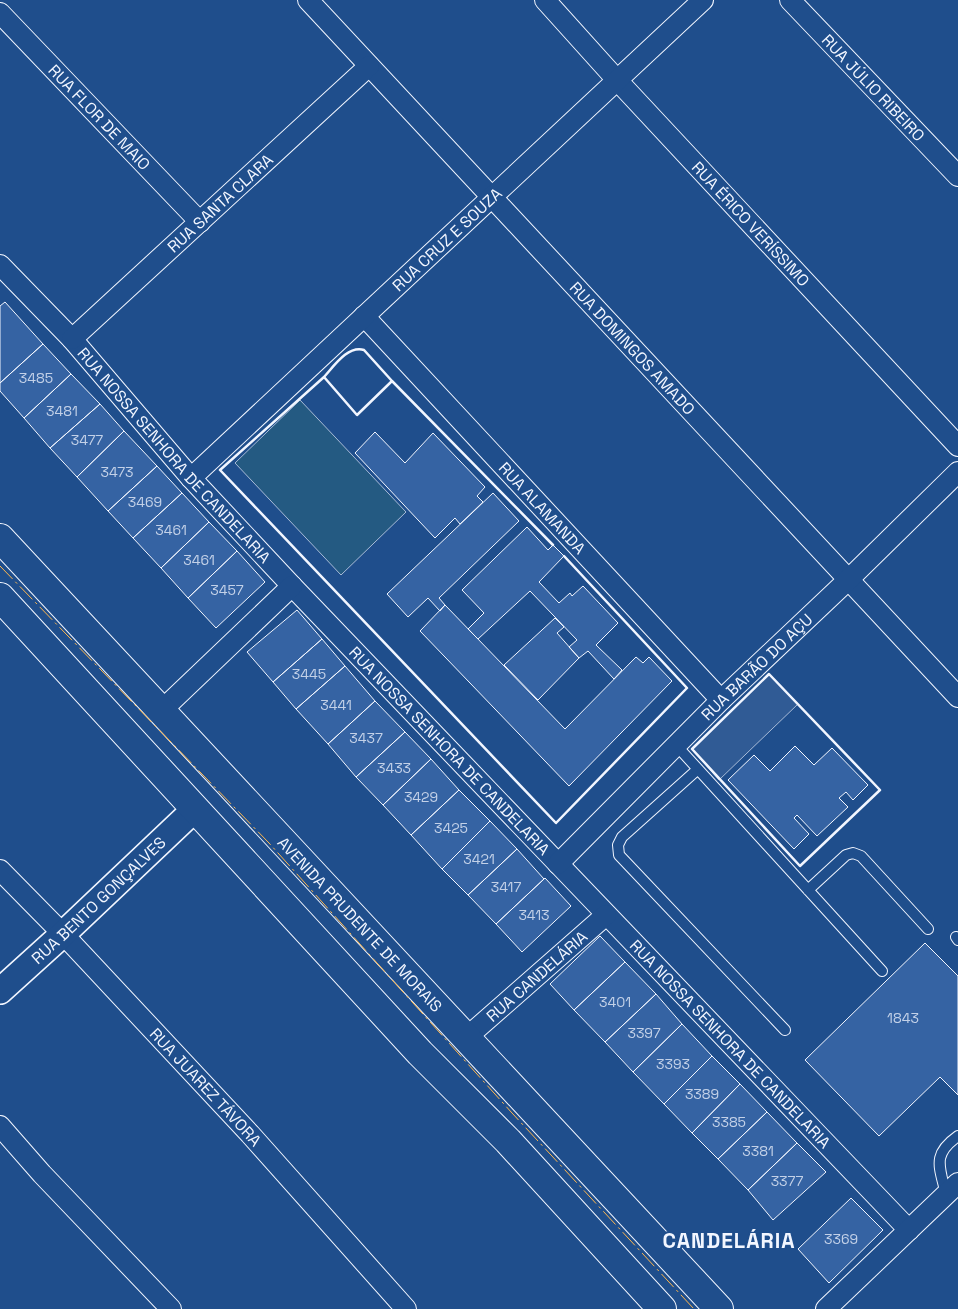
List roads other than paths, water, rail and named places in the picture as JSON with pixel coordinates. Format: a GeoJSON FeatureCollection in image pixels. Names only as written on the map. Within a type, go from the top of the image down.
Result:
{"type":"FeatureCollection","features":[{"type":"Feature","properties":{"kind":"main road","name":"AVENIDA PRUDENTE DE MORAIS"},"geometry":{"type":"LineString","coordinates":[[0,538],[719,1309]]}},
{"type":"Feature","properties":{"kind":"main road"},"geometry":{"type":"LineString","coordinates":[[0,597],[420,1053],[508,1142],[600,1244],[662,1309]]}},
{"type":"Feature","properties":{"kind":"main road"},"geometry":{"type":"LineString","coordinates":[[195,809],[207,802],[216,800],[241,810],[313,874]]}},
{"type":"Feature","properties":{"kind":"main road"},"geometry":{"type":"LineString","coordinates":[[508,1142],[558,1175],[569,1177],[574,1174],[577,1166],[574,1156],[565,1145]]}},
{"type":"Feature","properties":{"kind":"main road"},"geometry":{"type":"LineString","coordinates":[[600,1244],[593,1221],[597,1211],[607,1205],[620,1209],[651,1237]]}},
{"type":"Feature","properties":{"kind":"street","name":"RUA DOMINGOS AMADO"},"geometry":{"type":"LineString","coordinates":[[308,0],[958,697]]}},
{"type":"Feature","properties":{"kind":"street","name":"RUA ÉRICO VERÍSSIMO"},"geometry":{"type":"LineString","coordinates":[[545,0],[617,80],[958,446]]}},
{"type":"Feature","properties":{"kind":"street","name":"RUA CRUZ E SOUZA"},"geometry":{"type":"LineString","coordinates":[[191,478],[703,0]]}},
{"type":"Feature","properties":{"kind":"street","name":"RUA JÚLIO RIBEIRO"},"geometry":{"type":"LineString","coordinates":[[790,0],[958,176]]}},
{"type":"Feature","properties":{"kind":"street","name":"RUA FLOR DE MAIO"},"geometry":{"type":"LineString","coordinates":[[0,12],[200,222]]}},
{"type":"Feature","properties":{"kind":"street","name":"RUA SANTA CLARA"},"geometry":{"type":"LineString","coordinates":[[72,339],[369,66]]}},
{"type":"Feature","properties":{"kind":"street","name":"RUA NOSSA SENHORA DE CANDELARIA"},"geometry":{"type":"LineString","coordinates":[[4,276],[72,339],[191,478],[292,586],[909,1230]]}},
{"type":"Feature","properties":{"kind":"street","name":"RUA ALAMANDA"},"geometry":{"type":"LineString","coordinates":[[364,316],[721,700]]}},
{"type":"Feature","properties":{"kind":"street","name":"RUA BARÃO DO AÇU"},"geometry":{"type":"LineString","coordinates":[[558,864],[721,700],[848,580],[958,472]]}},
{"type":"Feature","properties":{"kind":"street"},"geometry":{"type":"LineString","coordinates":[[161,711],[292,586]]}},
{"type":"Feature","properties":{"kind":"street","name":"RUA BENTO GONÇALVES"},"geometry":{"type":"LineString","coordinates":[[0,990],[63,934],[195,809]]}},
{"type":"Feature","properties":{"kind":"street","name":"RUA JUAREZ TÁVORA"},"geometry":{"type":"LineString","coordinates":[[0,870],[63,934],[250,1134],[406,1309]]}},
{"type":"Feature","properties":{"kind":"street","name":"RUA CANDELÁRIA"},"geometry":{"type":"LineString","coordinates":[[466,1038],[606,915]]}},
{"type":"Feature","properties":{"kind":"street"},"geometry":{"type":"LineString","coordinates":[[0,1126],[42,1174],[171,1309]]}},
{"type":"Feature","properties":{"kind":"street"},"geometry":{"type":"LineString","coordinates":[[826,1309],[952,1189]]}},
{"type":"Feature","properties":{"kind":"lane"},"geometry":{"type":"LineString","coordinates":[[676,745],[882,971]]}},
{"type":"Feature","properties":{"kind":"lane"},"geometry":{"type":"LineString","coordinates":[[698,769],[622,837],[618,845],[619,855],[785,1030]]}},
{"type":"Feature","properties":{"kind":"lane"},"geometry":{"type":"LineString","coordinates":[[808,890],[846,855],[853,853],[862,856],[928,929]]}},
{"type":"Feature","properties":{"kind":"lane"},"geometry":{"type":"LineString","coordinates":[[952,1189],[940,1172],[939,1157],[946,1144],[958,1136]]}},
{"type":"Feature","properties":{"kind":"district","name":"CANDELÁRIA"},"geometry":{"type":"Point","coordinates":[729,1241]}}]}
